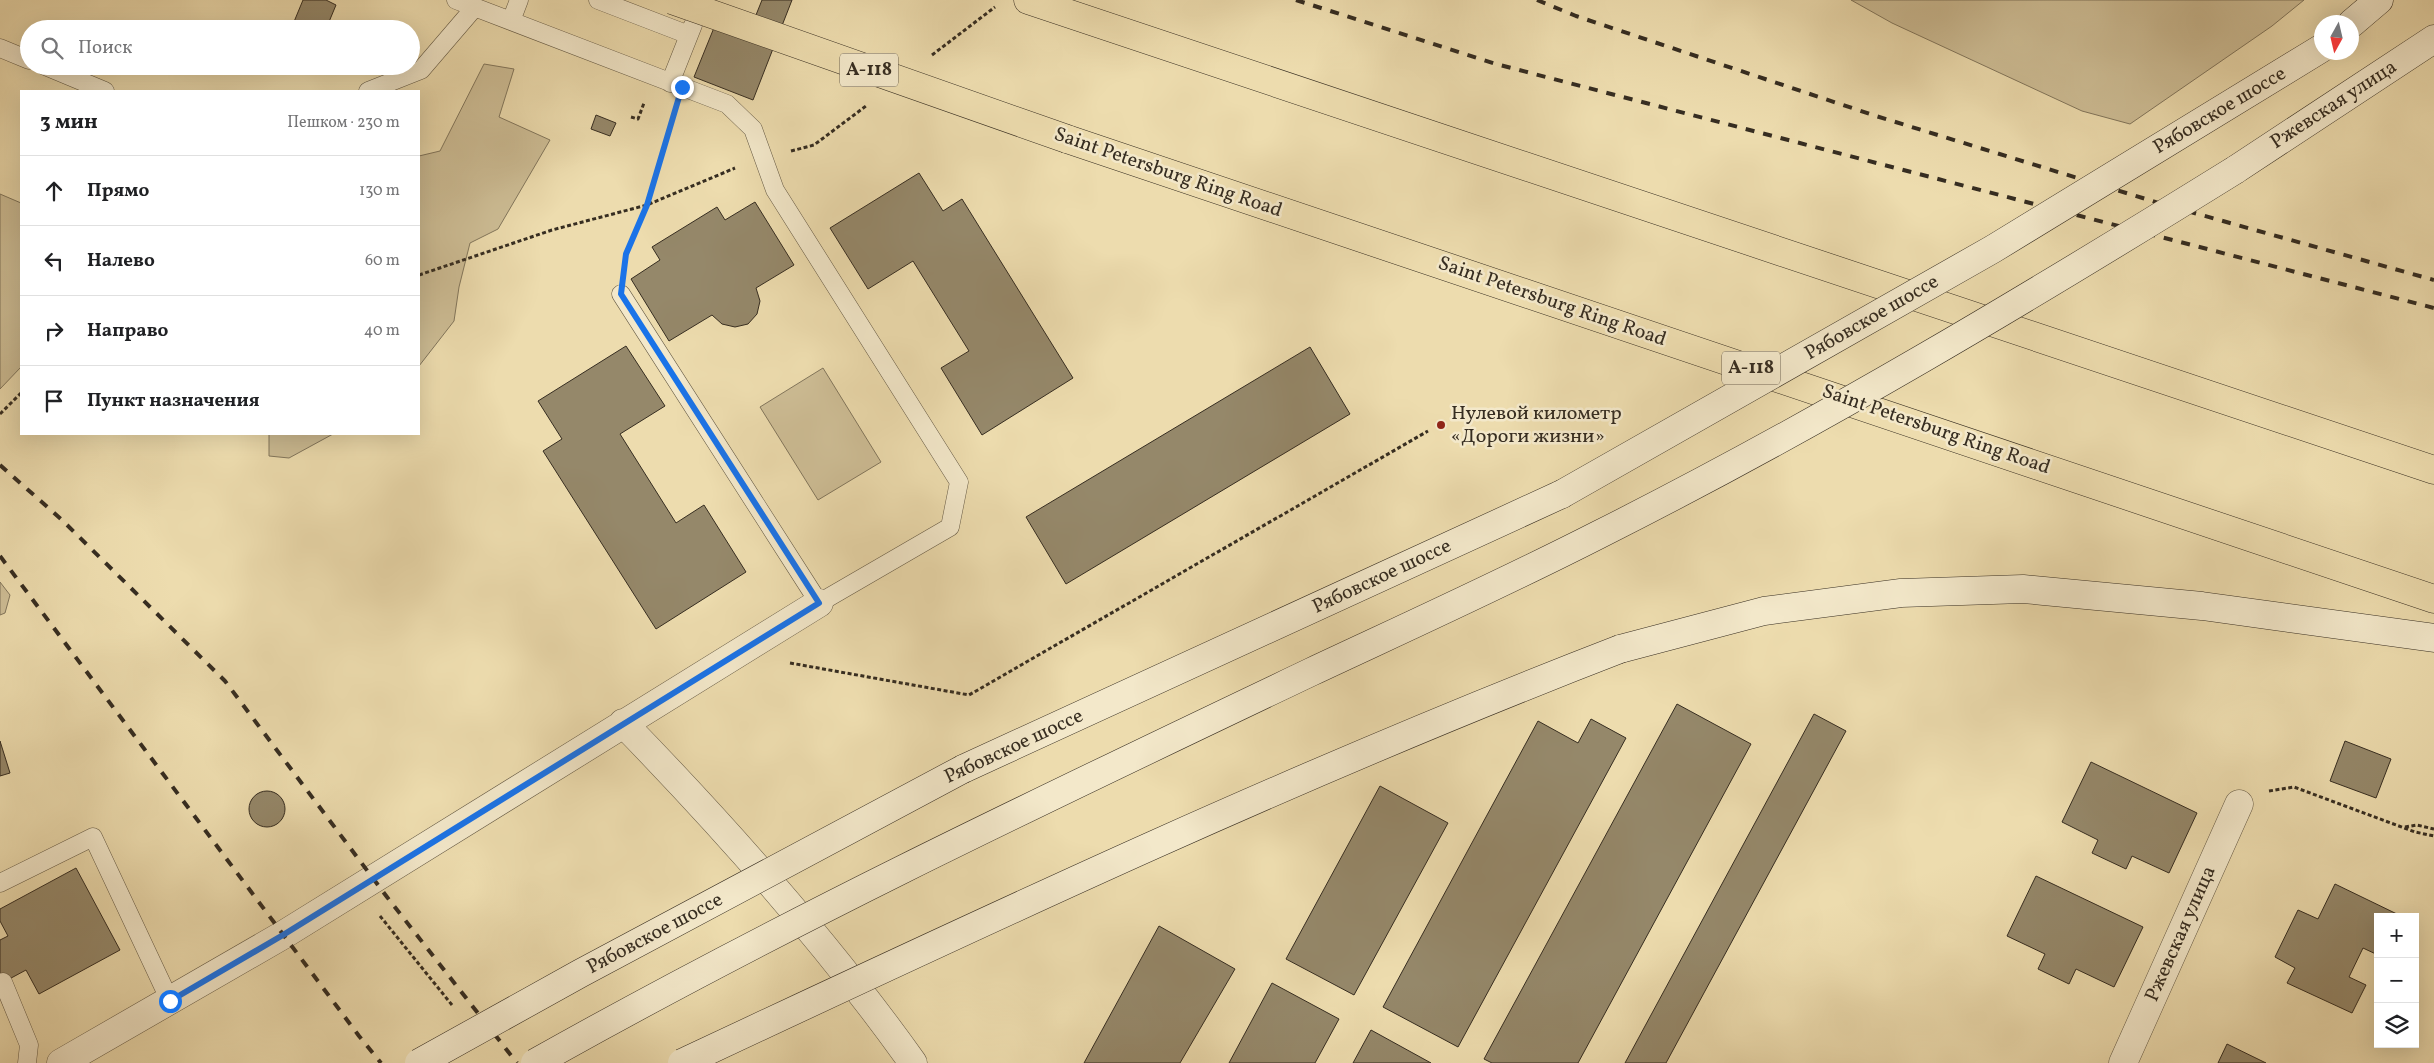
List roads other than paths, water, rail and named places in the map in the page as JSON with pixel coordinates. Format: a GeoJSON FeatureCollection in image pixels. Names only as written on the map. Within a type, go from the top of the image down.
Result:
{"type":"FeatureCollection","features":[{"type":"Feature","properties":{"kind":"highway","name":"Saint Petersburg Ring Road"},"geometry":{"type":"LineString","coordinates":[[672,0],[1067,139],[2434,599]]}},
{"type":"Feature","properties":{"kind":"highway"},"geometry":{"type":"LineString","coordinates":[[1028,0],[1104,27],[2434,470]]}},
{"type":"Feature","properties":{"kind":"main road"},"geometry":{"type":"LineString","coordinates":[[2359,17],[2379,0]]}},
{"type":"Feature","properties":{"kind":"main road","name":"Ржевская улица"},"geometry":{"type":"LineString","coordinates":[[535,1063],[628,1010],[1002,819],[1598,535],[1817,419],[2031,296],[2235,170],[2434,39]]}},
{"type":"Feature","properties":{"kind":"main road","name":"Рябовское шоссе"},"geometry":{"type":"LineString","coordinates":[[419,1063],[589,968],[963,769],[1562,494],[1993,249],[2314,53]]}},
{"type":"Feature","properties":{"kind":"main road"},"geometry":{"type":"LineString","coordinates":[[682,1063],[1013,908],[1481,703],[1620,649],[1764,611],[1901,593],[2023,589],[2202,606],[2434,638]]}},
{"type":"Feature","properties":{"kind":"main road"},"geometry":{"type":"LineString","coordinates":[[61,1063],[283,935],[819,603]]}},
{"type":"Feature","properties":{"kind":"main road"},"geometry":{"type":"LineString","coordinates":[[623,723],[745,854],[875,1009],[913,1063]]}},
{"type":"Feature","properties":{"kind":"main road","name":"Ржевская улица"},"geometry":{"type":"LineString","coordinates":[[2123,1063],[2239,804]]}},
{"type":"Feature","properties":{"kind":"lane"},"geometry":{"type":"LineString","coordinates":[[456,0],[727,104],[752,129],[775,190],[959,482],[950,527],[819,603],[621,294]]}},
{"type":"Feature","properties":{"kind":"lane"},"geometry":{"type":"LineString","coordinates":[[511,21],[519,0]]}},
{"type":"Feature","properties":{"kind":"lane"},"geometry":{"type":"LineString","coordinates":[[598,0],[636,7],[689,35]]}},
{"type":"Feature","properties":{"kind":"lane"},"geometry":{"type":"LineString","coordinates":[[676,85],[689,35],[702,0]]}},
{"type":"Feature","properties":{"kind":"lane"},"geometry":{"type":"LineString","coordinates":[[420,70],[475,7]]}},
{"type":"Feature","properties":{"kind":"lane"},"geometry":{"type":"LineString","coordinates":[[0,48],[20,56]]}},
{"type":"Feature","properties":{"kind":"lane"},"geometry":{"type":"LineString","coordinates":[[67,75],[103,90]]}},
{"type":"Feature","properties":{"kind":"lane"},"geometry":{"type":"LineString","coordinates":[[370,90],[408,75]]}},
{"type":"Feature","properties":{"kind":"lane"},"geometry":{"type":"LineString","coordinates":[[0,883],[92,838],[170,1001]]}},
{"type":"Feature","properties":{"kind":"lane"},"geometry":{"type":"LineString","coordinates":[[3,982],[29,1045],[27,1063]]}},
{"type":"Feature","properties":{"kind":"railway"},"geometry":{"type":"LineString","coordinates":[[1296,0],[1496,64],[2434,308]]}},
{"type":"Feature","properties":{"kind":"railway"},"geometry":{"type":"LineString","coordinates":[[1537,0],[1576,16],[1876,116],[2162,204],[2434,280]]}},
{"type":"Feature","properties":{"kind":"railway"},"geometry":{"type":"LineString","coordinates":[[0,465],[62,520],[225,681],[387,897],[517,1063]]}},
{"type":"Feature","properties":{"kind":"railway"},"geometry":{"type":"LineString","coordinates":[[0,556],[381,1063]]}},
{"type":"Feature","properties":{"kind":"place","name":"Нулевой километр «Дороги жизни»"},"geometry":{"type":"Point","coordinates":[1441,425]}}]}
